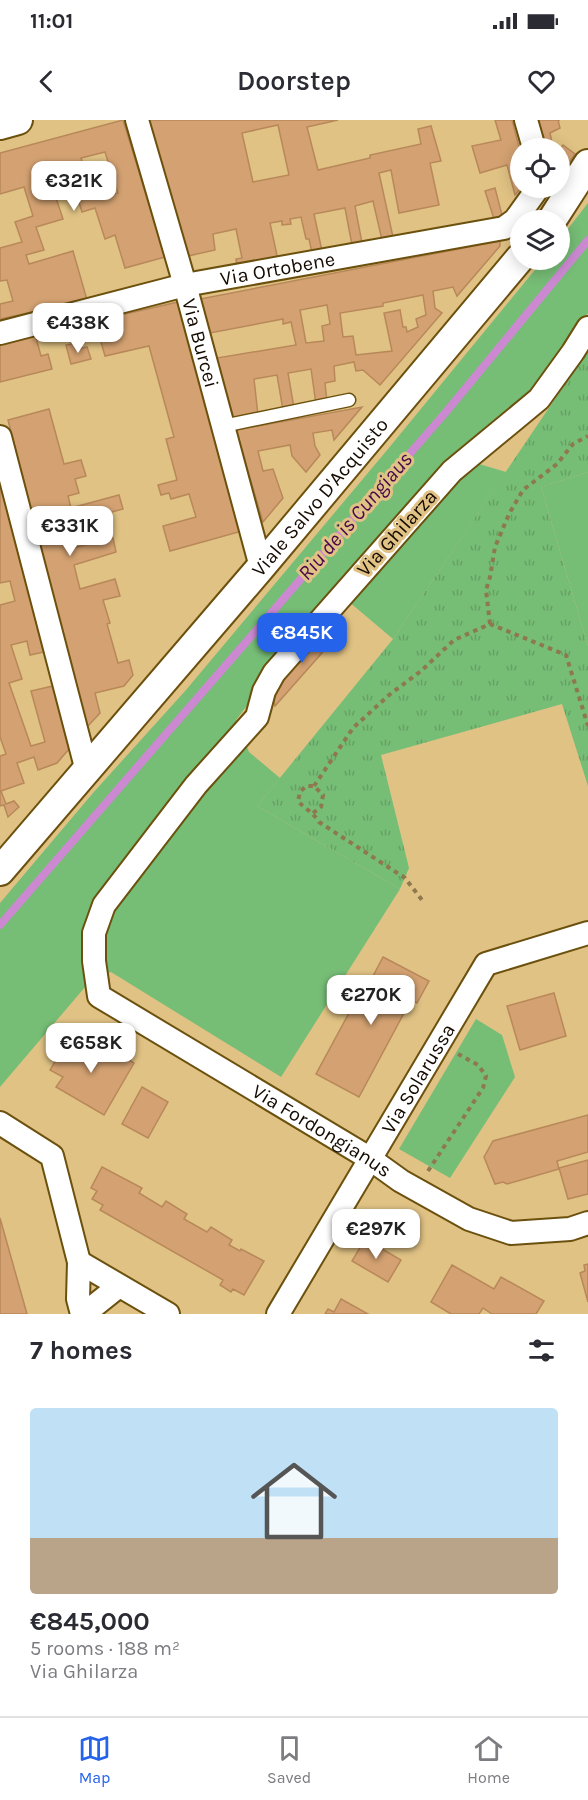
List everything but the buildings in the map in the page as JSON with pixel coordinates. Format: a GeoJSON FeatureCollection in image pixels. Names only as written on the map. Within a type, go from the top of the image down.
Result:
{"type":"FeatureCollection","features":[{"type":"Feature","properties":{"kind":"street"},"geometry":{"type":"LineString","coordinates":[[0,125],[18,120]]}},
{"type":"Feature","properties":{"kind":"street","name":"Via Burcei"},"geometry":{"type":"LineString","coordinates":[[137,120],[185,285],[261,567]]}},
{"type":"Feature","properties":{"kind":"street"},"geometry":{"type":"LineString","coordinates":[[526,120],[531,138]]}},
{"type":"Feature","properties":{"kind":"street"},"geometry":{"type":"LineString","coordinates":[[558,210],[588,164]]}},
{"type":"Feature","properties":{"kind":"street","name":"Via Ortobene"},"geometry":{"type":"LineString","coordinates":[[0,333],[185,285],[504,228],[515,220],[531,198]]}},
{"type":"Feature","properties":{"kind":"street","name":"Viale Salvo D'Acquisto"},"geometry":{"type":"LineString","coordinates":[[0,871],[261,567],[510,270]]}},
{"type":"Feature","properties":{"kind":"street","name":"Via Ghilarza"},"geometry":{"type":"LineString","coordinates":[[99,996],[93,960],[94,933],[104,905],[196,785],[256,717],[264,692],[274,673],[452,471],[539,399],[588,328]]}},
{"type":"Feature","properties":{"kind":"street"},"geometry":{"type":"LineString","coordinates":[[0,437],[87,771]]}},
{"type":"Feature","properties":{"kind":"street","name":"Via Solarussa"},"geometry":{"type":"LineString","coordinates":[[278,1314],[486,964],[588,933]]}},
{"type":"Feature","properties":{"kind":"street","name":"Via Fordongianus"},"geometry":{"type":"LineString","coordinates":[[99,996],[469,1219],[511,1233],[570,1229],[588,1223]]}},
{"type":"Feature","properties":{"kind":"street"},"geometry":{"type":"LineString","coordinates":[[0,1124],[52,1156],[79,1262],[78,1299],[83,1314],[119,1286]]}},
{"type":"Feature","properties":{"kind":"street"},"geometry":{"type":"LineString","coordinates":[[79,1262],[168,1314]]}},
{"type":"Feature","properties":{"kind":"lane"},"geometry":{"type":"LineString","coordinates":[[223,426],[349,400]]}},
{"type":"Feature","properties":{"kind":"path"},"geometry":{"type":"LineString","coordinates":[[490,624],[486,590],[495,547],[509,514],[523,490],[557,464],[573,444],[588,436]]}},
{"type":"Feature","properties":{"kind":"path"},"geometry":{"type":"LineString","coordinates":[[314,786],[353,728],[388,695],[421,671],[454,640],[490,624],[566,655],[588,726]]}},
{"type":"Feature","properties":{"kind":"path"},"geometry":{"type":"LineString","coordinates":[[314,813],[321,807],[323,795],[314,786],[306,786],[300,792],[298,801],[304,809],[314,813],[320,822],[405,878],[422,900]]}},
{"type":"Feature","properties":{"kind":"path"},"geometry":{"type":"LineString","coordinates":[[416,1189],[483,1088],[486,1076],[478,1065],[439,1043]]}},
{"type":"Feature","properties":{"kind":"green space"},"geometry":{"type":"Polygon","coordinates":[[[588,203],[588,313],[545,379],[475,454],[479,464],[506,472],[393,639],[335,590],[236,720],[249,752],[280,778],[257,806],[400,889],[281,1077],[111,972],[91,980],[0,1087],[0,903],[93,793],[186,690],[535,270],[570,270],[570,226],[588,203]]]}},
{"type":"Feature","properties":{"kind":"green space"},"geometry":{"type":"Polygon","coordinates":[[[588,350],[588,472],[541,487],[588,646],[588,786],[562,704],[381,755],[409,868],[400,889],[257,806],[393,639],[588,350]]]}},
{"type":"Feature","properties":{"kind":"green space"},"geometry":{"type":"Polygon","coordinates":[[[588,472],[588,646],[541,487],[588,472]]]}},
{"type":"Feature","properties":{"kind":"green space"},"geometry":{"type":"Polygon","coordinates":[[[476,1019],[502,1035],[515,1077],[450,1178],[399,1149],[476,1019]]]}},
{"type":"Feature","properties":{"kind":"waterway","name":"Riu de is Cungiaus"},"geometry":{"type":"LineString","coordinates":[[0,925],[446,412],[588,240]]}}]}
